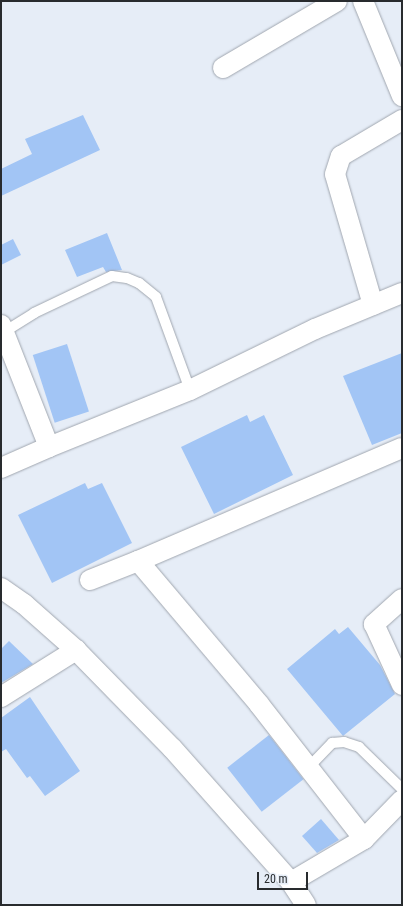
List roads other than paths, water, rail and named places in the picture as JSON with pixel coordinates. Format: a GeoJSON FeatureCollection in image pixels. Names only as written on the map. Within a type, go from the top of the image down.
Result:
{"type":"FeatureCollection","features":[{"type":"Feature","properties":{"kind":"street"},"geometry":{"type":"LineString","coordinates":[[223,68],[337,1]]}},
{"type":"Feature","properties":{"kind":"street"},"geometry":{"type":"LineString","coordinates":[[363,1],[402,96]]}},
{"type":"Feature","properties":{"kind":"street"},"geometry":{"type":"LineString","coordinates":[[373,305],[335,174],[341,156],[402,120]]}},
{"type":"Feature","properties":{"kind":"street"},"geometry":{"type":"LineString","coordinates":[[1,468],[190,390],[316,329],[402,293]]}},
{"type":"Feature","properties":{"kind":"street"},"geometry":{"type":"LineString","coordinates":[[3,328],[49,447]]}},
{"type":"Feature","properties":{"kind":"street"},"geometry":{"type":"LineString","coordinates":[[90,580],[138,561],[402,448]]}},
{"type":"Feature","properties":{"kind":"street"},"geometry":{"type":"LineString","coordinates":[[138,561],[259,704],[364,839]]}},
{"type":"Feature","properties":{"kind":"street"},"geometry":{"type":"LineString","coordinates":[[1,588],[24,604],[76,650],[172,748],[291,882],[306,905]]}},
{"type":"Feature","properties":{"kind":"street"},"geometry":{"type":"LineString","coordinates":[[402,600],[374,624],[402,685]]}},
{"type":"Feature","properties":{"kind":"street"},"geometry":{"type":"LineString","coordinates":[[1,697],[76,650]]}},
{"type":"Feature","properties":{"kind":"street"},"geometry":{"type":"LineString","coordinates":[[291,882],[364,839],[402,800]]}},
{"type":"Feature","properties":{"kind":"lane"},"geometry":{"type":"LineString","coordinates":[[3,328],[112,276],[127,278],[139,283],[156,297],[190,390]]}},
{"type":"Feature","properties":{"kind":"lane"},"geometry":{"type":"LineString","coordinates":[[308,768],[332,743],[344,742],[359,748],[402,790]]}}]}
